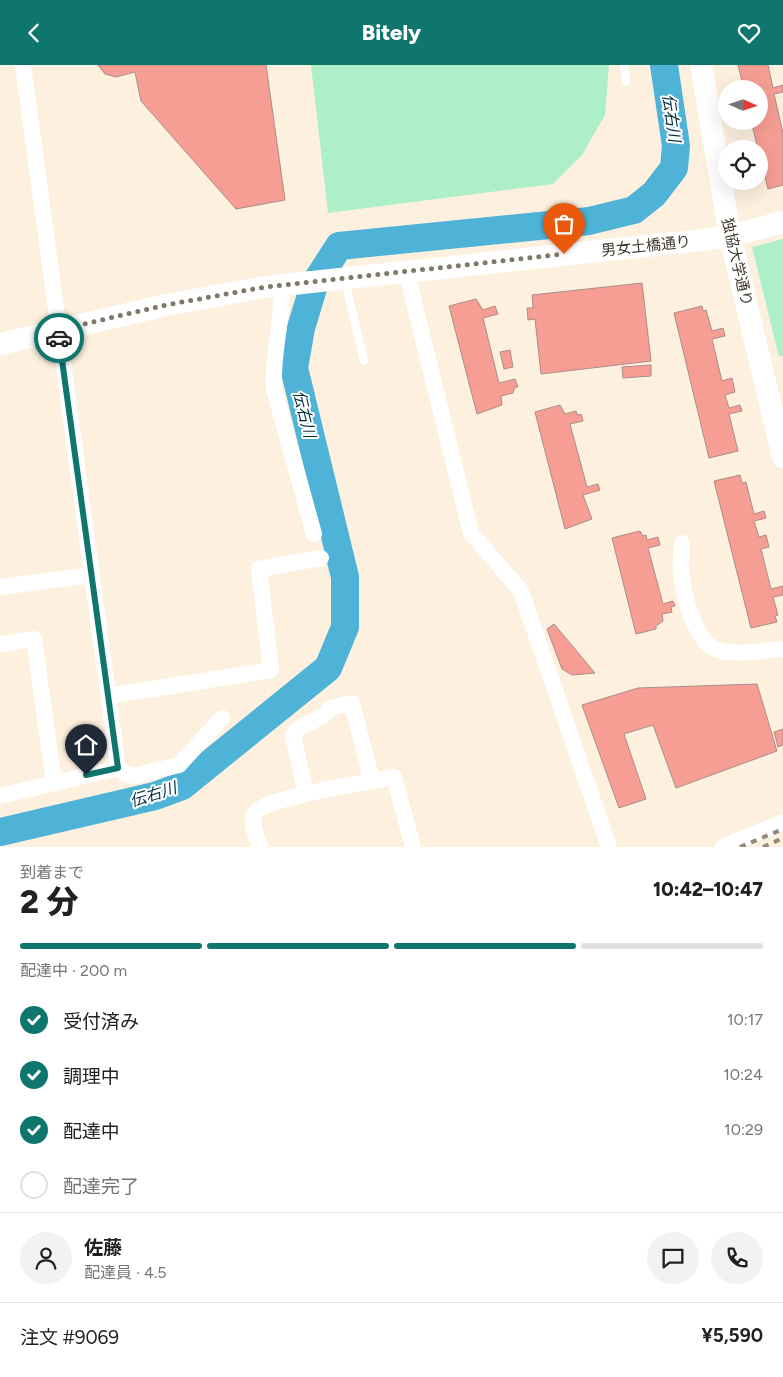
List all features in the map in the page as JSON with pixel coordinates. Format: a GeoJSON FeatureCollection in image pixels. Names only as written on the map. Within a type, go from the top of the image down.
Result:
{"type":"FeatureCollection","features":[{"type":"Feature","properties":{"kind":"street"},"geometry":{"type":"LineString","coordinates":[[23,65],[118,768],[126,774],[134,776],[179,765],[222,718]]}},
{"type":"Feature","properties":{"kind":"street","name":"独協大学通り"},"geometry":{"type":"LineString","coordinates":[[700,65],[730,236],[783,457]]}},
{"type":"Feature","properties":{"kind":"street","name":"男女土橋通り"},"geometry":{"type":"LineString","coordinates":[[0,344],[226,293],[288,283],[344,279],[406,270],[730,236],[783,222]]}},
{"type":"Feature","properties":{"kind":"street"},"geometry":{"type":"LineString","coordinates":[[406,270],[471,533],[521,591],[609,847]]}},
{"type":"Feature","properties":{"kind":"street"},"geometry":{"type":"LineString","coordinates":[[288,283],[273,369],[274,389],[314,534]]}},
{"type":"Feature","properties":{"kind":"street"},"geometry":{"type":"LineString","coordinates":[[682,543],[680,569],[692,616],[704,641],[716,650],[729,653],[783,649]]}},
{"type":"Feature","properties":{"kind":"street"},"geometry":{"type":"LineString","coordinates":[[108,696],[271,670],[259,569],[321,558]]}},
{"type":"Feature","properties":{"kind":"street"},"geometry":{"type":"LineString","coordinates":[[0,587],[92,575]]}},
{"type":"Feature","properties":{"kind":"street"},"geometry":{"type":"LineString","coordinates":[[0,644],[34,639],[54,783]]}},
{"type":"Feature","properties":{"kind":"street"},"geometry":{"type":"LineString","coordinates":[[306,794],[292,736],[296,729],[324,715],[330,708],[352,703],[372,781]]}},
{"type":"Feature","properties":{"kind":"street"},"geometry":{"type":"LineString","coordinates":[[0,796],[118,768]]}},
{"type":"Feature","properties":{"kind":"street"},"geometry":{"type":"LineString","coordinates":[[260,847],[252,820],[262,807],[306,794],[394,777],[413,847]]}},
{"type":"Feature","properties":{"kind":"street"},"geometry":{"type":"LineString","coordinates":[[723,847],[783,822]]}},
{"type":"Feature","properties":{"kind":"lane"},"geometry":{"type":"LineString","coordinates":[[624,65],[626,82]]}},
{"type":"Feature","properties":{"kind":"lane"},"geometry":{"type":"LineString","coordinates":[[344,279],[364,361]]}},
{"type":"Feature","properties":{"kind":"green space"},"geometry":{"type":"Polygon","coordinates":[[[311,65],[609,65],[605,115],[582,155],[553,184],[328,213],[311,65]]]}},
{"type":"Feature","properties":{"kind":"green space"},"geometry":{"type":"Polygon","coordinates":[[[783,239],[783,356],[779,357],[752,247],[783,239]]]}},
{"type":"Feature","properties":{"kind":"building"},"geometry":{"type":"Polygon","coordinates":[[[98,65],[266,65],[285,200],[236,209],[141,101],[135,72],[116,77],[105,74],[98,65]]]}},
{"type":"Feature","properties":{"kind":"building"},"geometry":{"type":"Polygon","coordinates":[[[738,65],[768,65],[773,88],[783,85],[783,92],[774,94],[783,133],[783,185],[768,189],[768,140],[756,140],[753,130],[768,130],[768,80],[742,80],[738,65]]]}},
{"type":"Feature","properties":{"kind":"building"},"geometry":{"type":"Polygon","coordinates":[[[642,283],[651,361],[541,374],[535,319],[528,320],[527,308],[533,308],[532,295],[642,283]]]}},
{"type":"Feature","properties":{"kind":"building"},"geometry":{"type":"Polygon","coordinates":[[[476,299],[483,310],[495,306],[498,314],[483,318],[499,383],[515,379],[518,387],[515,387],[513,393],[501,396],[502,405],[477,414],[449,306],[476,299]]]}},
{"type":"Feature","properties":{"kind":"building"},"geometry":{"type":"Polygon","coordinates":[[[702,306],[703,311],[706,310],[712,331],[723,328],[725,336],[712,339],[722,381],[732,378],[735,392],[725,395],[729,408],[740,405],[742,411],[729,414],[738,451],[709,458],[674,313],[702,306]]]}},
{"type":"Feature","properties":{"kind":"building"},"geometry":{"type":"Polygon","coordinates":[[[510,350],[513,367],[504,369],[500,352],[510,350]]]}},
{"type":"Feature","properties":{"kind":"building"},"geometry":{"type":"Polygon","coordinates":[[[651,365],[651,376],[623,378],[622,367],[651,365]]]}},
{"type":"Feature","properties":{"kind":"building"},"geometry":{"type":"Polygon","coordinates":[[[560,405],[565,414],[576,411],[577,415],[581,414],[583,421],[570,424],[587,487],[598,484],[600,490],[583,495],[592,519],[565,529],[535,412],[560,405]]]}},
{"type":"Feature","properties":{"kind":"building"},"geometry":{"type":"Polygon","coordinates":[[[740,475],[742,483],[746,482],[754,514],[764,511],[766,518],[754,521],[759,537],[766,535],[769,547],[761,549],[771,589],[783,586],[783,595],[773,597],[778,615],[775,616],[777,622],[751,628],[714,481],[740,475]]]}},
{"type":"Feature","properties":{"kind":"building"},"geometry":{"type":"Polygon","coordinates":[[[640,531],[643,536],[646,535],[647,540],[658,537],[660,545],[648,548],[663,604],[673,601],[675,606],[671,607],[672,612],[662,614],[663,621],[656,626],[656,629],[636,634],[612,538],[640,531]]]}},
{"type":"Feature","properties":{"kind":"building"},"geometry":{"type":"Polygon","coordinates":[[[554,624],[595,673],[572,675],[562,669],[547,629],[554,624]]]}},
{"type":"Feature","properties":{"kind":"building"},"geometry":{"type":"Polygon","coordinates":[[[757,684],[777,751],[676,788],[653,725],[624,734],[646,799],[619,808],[582,705],[638,688],[757,684]]]}},
{"type":"Feature","properties":{"kind":"building"},"geometry":{"type":"Polygon","coordinates":[[[783,729],[783,745],[778,747],[774,732],[783,729]]]}},
{"type":"Feature","properties":{"kind":"waterway","name":"伝右川"},"geometry":{"type":"LineString","coordinates":[[0,832],[155,796],[182,786],[328,668],[345,627],[345,577],[294,368],[301,328],[314,285],[339,246],[589,221],[634,210],[654,194],[674,168],[676,146],[664,65]]}},
{"type":"Feature","properties":{"kind":"railway"},"geometry":{"type":"LineString","coordinates":[[740,847],[783,829]]}},
{"type":"Feature","properties":{"kind":"railway"},"geometry":{"type":"LineString","coordinates":[[763,847],[783,838]]}},
{"type":"Feature","properties":{"kind":"way so far"},"geometry":{"type":"LineString","coordinates":[[59,338],[58,330],[226,293],[406,270],[564,254]]}},
{"type":"Feature","properties":{"kind":"route"},"geometry":{"type":"LineString","coordinates":[[59,338],[118,768],[86,775]]}}]}
